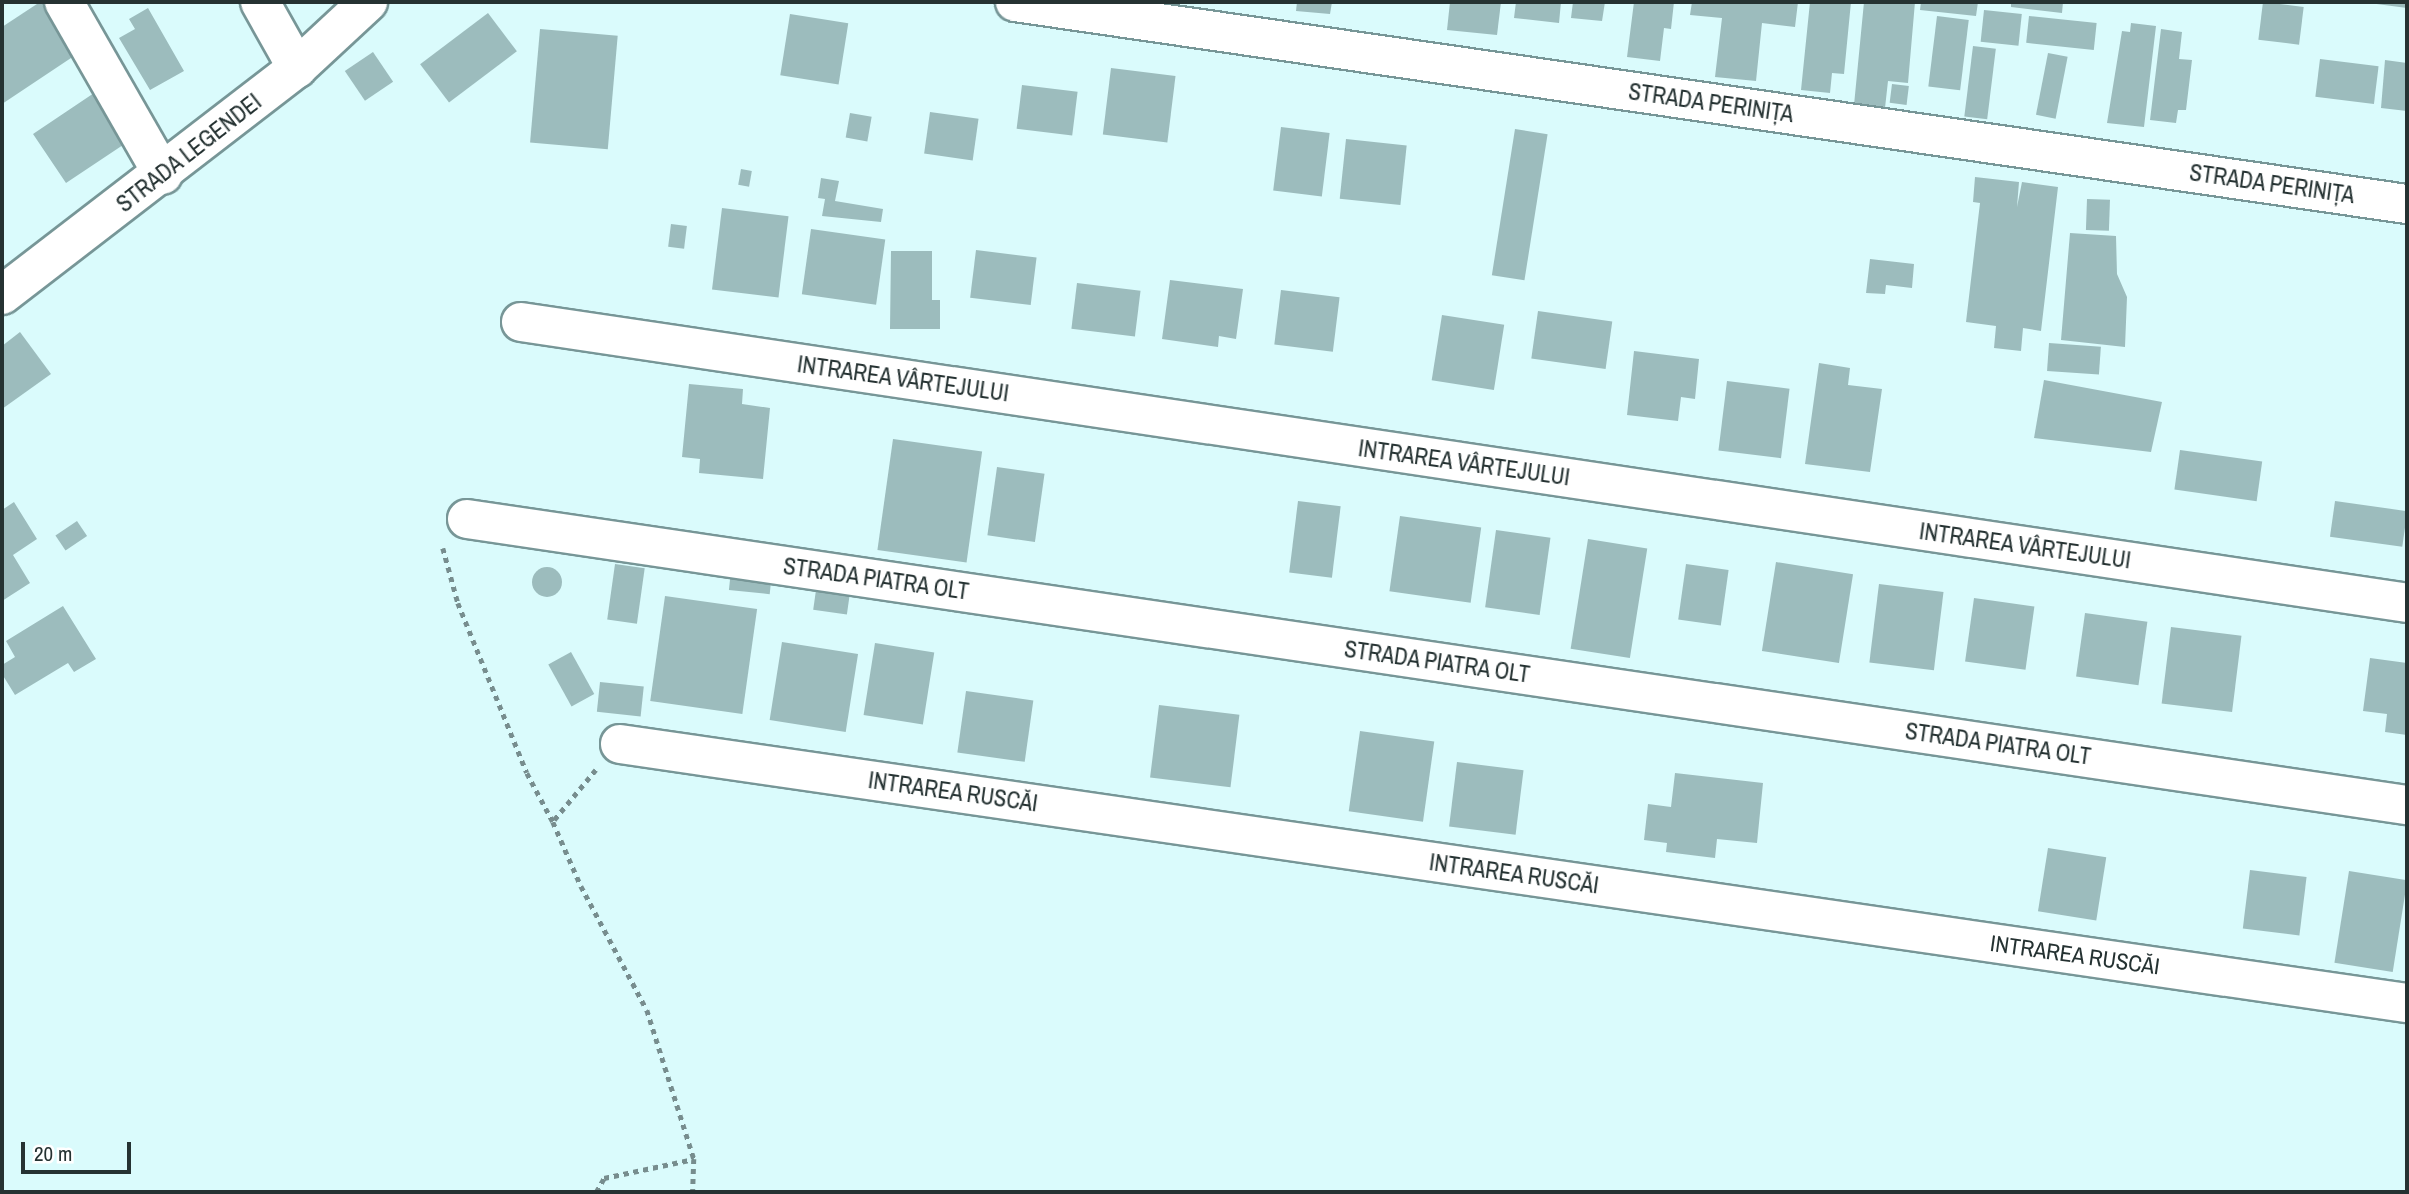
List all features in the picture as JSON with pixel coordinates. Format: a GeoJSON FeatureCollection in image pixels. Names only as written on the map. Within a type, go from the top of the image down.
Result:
{"type":"FeatureCollection","features":[{"type":"Feature","properties":{"kind":"street"},"geometry":{"type":"LineString","coordinates":[[64,2],[163,175]]}},
{"type":"Feature","properties":{"kind":"street"},"geometry":{"type":"LineString","coordinates":[[260,2],[297,68]]}},
{"type":"Feature","properties":{"kind":"street","name":"STRADA LEGENDEI"},"geometry":{"type":"LineString","coordinates":[[2,295],[163,175],[297,68],[368,2]]}},
{"type":"Feature","properties":{"kind":"street","name":"STRADA PERINIȚA"},"geometry":{"type":"LineString","coordinates":[[1015,2],[2407,204]]}},
{"type":"Feature","properties":{"kind":"street","name":"INTRAREA VÂRTEJULUI"},"geometry":{"type":"LineString","coordinates":[[521,322],[2407,603]]}},
{"type":"Feature","properties":{"kind":"street","name":"STRADA PIATRA OLT"},"geometry":{"type":"LineString","coordinates":[[467,519],[2407,805]]}},
{"type":"Feature","properties":{"kind":"street","name":"INTRAREA RUSCĂI"},"geometry":{"type":"LineString","coordinates":[[620,744],[2407,1003]]}},
{"type":"Feature","properties":{"kind":"path"},"geometry":{"type":"LineString","coordinates":[[467,519],[451,523],[441,532],[445,566],[527,773],[553,822],[581,886],[647,1010],[694,1159],[693,1192]]}},
{"type":"Feature","properties":{"kind":"path"},"geometry":{"type":"LineString","coordinates":[[553,822],[566,802],[620,744]]}},
{"type":"Feature","properties":{"kind":"path"},"geometry":{"type":"LineString","coordinates":[[596,1192],[604,1178],[694,1159]]}},
{"type":"Feature","properties":{"kind":"building"},"geometry":{"type":"Polygon","coordinates":[[[40,2],[46,2],[80,52],[2,104],[2,27],[40,2]]]}},
{"type":"Feature","properties":{"kind":"building"},"geometry":{"type":"Polygon","coordinates":[[[1297,2],[1332,2],[1330,14],[1296,11],[1297,2]]]}},
{"type":"Feature","properties":{"kind":"building"},"geometry":{"type":"Polygon","coordinates":[[[1450,2],[1501,2],[1497,35],[1447,30],[1450,2]]]}},
{"type":"Feature","properties":{"kind":"building"},"geometry":{"type":"Polygon","coordinates":[[[1516,2],[1561,2],[1559,23],[1514,18],[1516,2]]]}},
{"type":"Feature","properties":{"kind":"building"},"geometry":{"type":"Polygon","coordinates":[[[1573,2],[1605,2],[1602,21],[1571,18],[1573,2]]]}},
{"type":"Feature","properties":{"kind":"building"},"geometry":{"type":"Polygon","coordinates":[[[1634,2],[1674,2],[1671,29],[1664,28],[1660,61],[1627,57],[1634,2]]]}},
{"type":"Feature","properties":{"kind":"building"},"geometry":{"type":"Polygon","coordinates":[[[1692,2],[1798,2],[1795,27],[1762,23],[1756,81],[1715,77],[1722,18],[1690,15],[1692,2]]]}},
{"type":"Feature","properties":{"kind":"building"},"geometry":{"type":"Polygon","coordinates":[[[1810,2],[1851,2],[1844,74],[1832,73],[1830,93],[1801,90],[1810,2]]]}},
{"type":"Feature","properties":{"kind":"building"},"geometry":{"type":"Polygon","coordinates":[[[1864,2],[1915,2],[1908,83],[1888,81],[1885,108],[1854,105],[1864,2]]]}},
{"type":"Feature","properties":{"kind":"building"},"geometry":{"type":"Polygon","coordinates":[[[1921,2],[1978,2],[1976,16],[1920,10],[1921,2]]]}},
{"type":"Feature","properties":{"kind":"building"},"geometry":{"type":"Polygon","coordinates":[[[2011,2],[2063,2],[2062,13],[2011,7],[2011,2]]]}},
{"type":"Feature","properties":{"kind":"building"},"geometry":{"type":"Polygon","coordinates":[[[2263,2],[2304,7],[2299,45],[2258,40],[2263,2]]]}},
{"type":"Feature","properties":{"kind":"building"},"geometry":{"type":"Polygon","coordinates":[[[2407,2],[2407,8],[2369,3],[2407,2]]]}},
{"type":"Feature","properties":{"kind":"building"},"geometry":{"type":"Polygon","coordinates":[[[148,8],[184,71],[150,90],[119,38],[135,29],[129,19],[148,8]]]}},
{"type":"Feature","properties":{"kind":"building"},"geometry":{"type":"Polygon","coordinates":[[[1984,10],[2022,14],[2018,46],[1981,42],[1984,10]]]}},
{"type":"Feature","properties":{"kind":"building"},"geometry":{"type":"Polygon","coordinates":[[[488,13],[517,51],[449,102],[420,64],[488,13]]]}},
{"type":"Feature","properties":{"kind":"building"},"geometry":{"type":"Polygon","coordinates":[[[790,14],[848,23],[839,84],[780,75],[790,14]]]}},
{"type":"Feature","properties":{"kind":"building"},"geometry":{"type":"Polygon","coordinates":[[[1937,16],[1969,20],[1960,90],[1928,86],[1937,16]]]}},
{"type":"Feature","properties":{"kind":"building"},"geometry":{"type":"Polygon","coordinates":[[[2029,16],[2097,23],[2094,50],[2026,43],[2029,16]]]}},
{"type":"Feature","properties":{"kind":"building"},"geometry":{"type":"Polygon","coordinates":[[[2131,23],[2156,26],[2144,127],[2107,123],[2122,31],[2130,32],[2131,23]]]}},
{"type":"Feature","properties":{"kind":"building"},"geometry":{"type":"Polygon","coordinates":[[[540,29],[618,36],[608,149],[530,143],[540,29]]]}},
{"type":"Feature","properties":{"kind":"building"},"geometry":{"type":"Polygon","coordinates":[[[2161,29],[2182,32],[2179,59],[2192,60],[2186,110],[2178,110],[2176,123],[2150,120],[2161,29]]]}},
{"type":"Feature","properties":{"kind":"building"},"geometry":{"type":"Polygon","coordinates":[[[1973,46],[1996,49],[1987,119],[1964,116],[1973,46]]]}},
{"type":"Feature","properties":{"kind":"building"},"geometry":{"type":"Polygon","coordinates":[[[373,52],[393,82],[365,101],[345,71],[373,52]]]}},
{"type":"Feature","properties":{"kind":"building"},"geometry":{"type":"Polygon","coordinates":[[[2048,53],[2068,57],[2056,119],[2036,115],[2048,53]]]}},
{"type":"Feature","properties":{"kind":"building"},"geometry":{"type":"Polygon","coordinates":[[[2320,59],[2379,66],[2374,104],[2315,97],[2320,59]]]}},
{"type":"Feature","properties":{"kind":"building"},"geometry":{"type":"Polygon","coordinates":[[[2385,60],[2407,63],[2407,111],[2381,108],[2385,60]]]}},
{"type":"Feature","properties":{"kind":"building"},"geometry":{"type":"Polygon","coordinates":[[[1111,68],[1176,76],[1167,142],[1103,135],[1111,68]]]}},
{"type":"Feature","properties":{"kind":"building"},"geometry":{"type":"Polygon","coordinates":[[[1892,84],[1909,86],[1907,105],[1890,103],[1892,84]]]}},
{"type":"Feature","properties":{"kind":"building"},"geometry":{"type":"Polygon","coordinates":[[[1022,85],[1078,92],[1072,135],[1017,129],[1022,85]]]}},
{"type":"Feature","properties":{"kind":"building"},"geometry":{"type":"Polygon","coordinates":[[[100,89],[122,121],[112,128],[123,145],[66,183],[33,134],[100,89]]]}},
{"type":"Feature","properties":{"kind":"building"},"geometry":{"type":"Polygon","coordinates":[[[930,112],[979,119],[973,160],[924,154],[930,112]]]}},
{"type":"Feature","properties":{"kind":"building"},"geometry":{"type":"Polygon","coordinates":[[[850,113],[872,117],[867,141],[846,138],[850,113]]]}},
{"type":"Feature","properties":{"kind":"building"},"geometry":{"type":"Polygon","coordinates":[[[1281,127],[1330,133],[1322,196],[1273,191],[1281,127]]]}},
{"type":"Feature","properties":{"kind":"building"},"geometry":{"type":"Polygon","coordinates":[[[1515,129],[1548,134],[1524,280],[1492,275],[1515,129]]]}},
{"type":"Feature","properties":{"kind":"building"},"geometry":{"type":"Polygon","coordinates":[[[1346,139],[1407,145],[1400,205],[1340,199],[1346,139]]]}},
{"type":"Feature","properties":{"kind":"building"},"geometry":{"type":"Polygon","coordinates":[[[741,169],[752,171],[749,187],[738,185],[741,169]]]}},
{"type":"Feature","properties":{"kind":"building"},"geometry":{"type":"Polygon","coordinates":[[[1975,177],[2019,182],[2017,207],[2022,182],[2058,187],[2041,331],[2023,328],[2021,351],[1994,348],[1996,326],[1966,322],[1980,203],[1973,202],[1975,177]]]}},
{"type":"Feature","properties":{"kind":"building"},"geometry":{"type":"Polygon","coordinates":[[[821,178],[839,181],[835,201],[883,209],[881,222],[822,216],[825,199],[818,198],[821,178]]]}},
{"type":"Feature","properties":{"kind":"building"},"geometry":{"type":"Polygon","coordinates":[[[2087,199],[2110,200],[2109,231],[2086,230],[2087,199]]]}},
{"type":"Feature","properties":{"kind":"building"},"geometry":{"type":"Polygon","coordinates":[[[722,208],[789,216],[779,298],[712,289],[722,208]]]}},
{"type":"Feature","properties":{"kind":"building"},"geometry":{"type":"Polygon","coordinates":[[[671,224],[687,226],[684,249],[668,247],[671,224]]]}},
{"type":"Feature","properties":{"kind":"building"},"geometry":{"type":"Polygon","coordinates":[[[811,229],[885,239],[876,305],[802,294],[811,229]]]}},
{"type":"Feature","properties":{"kind":"building"},"geometry":{"type":"Polygon","coordinates":[[[2070,233],[2116,236],[2117,274],[2127,297],[2125,347],[2061,340],[2070,233]]]}},
{"type":"Feature","properties":{"kind":"building"},"geometry":{"type":"Polygon","coordinates":[[[976,250],[1037,257],[1031,305],[970,298],[976,250]]]}},
{"type":"Feature","properties":{"kind":"building"},"geometry":{"type":"Polygon","coordinates":[[[891,251],[932,251],[932,300],[940,300],[940,329],[890,329],[891,251]]]}},
{"type":"Feature","properties":{"kind":"building"},"geometry":{"type":"Polygon","coordinates":[[[1870,259],[1914,264],[1912,288],[1886,285],[1885,294],[1866,293],[1870,259]]]}},
{"type":"Feature","properties":{"kind":"building"},"geometry":{"type":"Polygon","coordinates":[[[1170,280],[1243,289],[1236,339],[1219,336],[1218,347],[1162,339],[1170,280]]]}},
{"type":"Feature","properties":{"kind":"building"},"geometry":{"type":"Polygon","coordinates":[[[1077,283],[1141,291],[1135,336],[1071,329],[1077,283]]]}},
{"type":"Feature","properties":{"kind":"building"},"geometry":{"type":"Polygon","coordinates":[[[1281,290],[1340,297],[1333,352],[1274,345],[1281,290]]]}},
{"type":"Feature","properties":{"kind":"building"},"geometry":{"type":"Polygon","coordinates":[[[1538,311],[1612,321],[1606,369],[1531,359],[1538,311]]]}},
{"type":"Feature","properties":{"kind":"building"},"geometry":{"type":"Polygon","coordinates":[[[1442,315],[1504,325],[1494,390],[1432,380],[1442,315]]]}},
{"type":"Feature","properties":{"kind":"building"},"geometry":{"type":"Polygon","coordinates":[[[20,332],[51,374],[2,409],[2,346],[20,332]]]}},
{"type":"Feature","properties":{"kind":"building"},"geometry":{"type":"Polygon","coordinates":[[[2049,343],[2101,347],[2099,375],[2047,371],[2049,343]]]}},
{"type":"Feature","properties":{"kind":"building"},"geometry":{"type":"Polygon","coordinates":[[[1634,351],[1699,359],[1695,399],[1681,397],[1678,421],[1627,415],[1634,351]]]}},
{"type":"Feature","properties":{"kind":"building"},"geometry":{"type":"Polygon","coordinates":[[[1819,363],[1850,368],[1848,385],[1882,389],[1870,472],[1805,464],[1819,363]]]}},
{"type":"Feature","properties":{"kind":"building"},"geometry":{"type":"Polygon","coordinates":[[[2044,380],[2162,402],[2151,452],[2034,438],[2044,380]]]}},
{"type":"Feature","properties":{"kind":"building"},"geometry":{"type":"Polygon","coordinates":[[[1727,381],[1790,389],[1781,458],[1718,450],[1727,381]]]}},
{"type":"Feature","properties":{"kind":"building"},"geometry":{"type":"Polygon","coordinates":[[[689,384],[743,389],[742,404],[770,408],[763,479],[699,473],[700,459],[682,457],[689,384]]]}},
{"type":"Feature","properties":{"kind":"building"},"geometry":{"type":"Polygon","coordinates":[[[893,439],[982,452],[967,562],[877,550],[893,439]]]}},
{"type":"Feature","properties":{"kind":"building"},"geometry":{"type":"Polygon","coordinates":[[[2180,450],[2262,462],[2257,501],[2174,490],[2180,450]]]}},
{"type":"Feature","properties":{"kind":"building"},"geometry":{"type":"Polygon","coordinates":[[[997,467],[1045,474],[1035,542],[987,535],[997,467]]]}},
{"type":"Feature","properties":{"kind":"building"},"geometry":{"type":"Polygon","coordinates":[[[1298,501],[1341,506],[1332,578],[1289,572],[1298,501]]]}},
{"type":"Feature","properties":{"kind":"building"},"geometry":{"type":"Polygon","coordinates":[[[2335,501],[2407,511],[2402,547],[2330,537],[2335,501]]]}},
{"type":"Feature","properties":{"kind":"building"},"geometry":{"type":"Polygon","coordinates":[[[14,502],[37,539],[13,555],[30,583],[2,601],[2,510],[14,502]]]}},
{"type":"Feature","properties":{"kind":"building"},"geometry":{"type":"Polygon","coordinates":[[[1400,516],[1481,527],[1471,603],[1389,591],[1400,516]]]}},
{"type":"Feature","properties":{"kind":"building"},"geometry":{"type":"Polygon","coordinates":[[[77,521],[87,536],[66,550],[55,536],[77,521]]]}},
{"type":"Feature","properties":{"kind":"building"},"geometry":{"type":"Polygon","coordinates":[[[1496,530],[1550,538],[1540,615],[1485,607],[1496,530]]]}},
{"type":"Feature","properties":{"kind":"building"},"geometry":{"type":"Polygon","coordinates":[[[1588,539],[1647,548],[1630,658],[1571,649],[1588,539]]]}},
{"type":"Feature","properties":{"kind":"building"},"geometry":{"type":"Polygon","coordinates":[[[1776,562],[1853,574],[1839,663],[1762,651],[1776,562]]]}},
{"type":"Feature","properties":{"kind":"building"},"geometry":{"type":"Polygon","coordinates":[[[615,564],[645,568],[637,624],[607,619],[615,564]]]}},
{"type":"Feature","properties":{"kind":"building"},"geometry":{"type":"Polygon","coordinates":[[[1686,564],[1729,570],[1721,625],[1678,619],[1686,564]]]}},
{"type":"Feature","properties":{"kind":"building"},"geometry":{"type":"Polygon","coordinates":[[[547,567],[557,572],[562,582],[557,592],[547,597],[537,592],[532,582],[537,572],[547,567]]]}},
{"type":"Feature","properties":{"kind":"building"},"geometry":{"type":"Polygon","coordinates":[[[731,570],[772,574],[770,594],[729,590],[731,570]]]}},
{"type":"Feature","properties":{"kind":"building"},"geometry":{"type":"Polygon","coordinates":[[[1879,584],[1944,592],[1934,670],[1869,662],[1879,584]]]}},
{"type":"Feature","properties":{"kind":"building"},"geometry":{"type":"Polygon","coordinates":[[[816,590],[850,595],[847,615],[813,610],[816,590]]]}},
{"type":"Feature","properties":{"kind":"building"},"geometry":{"type":"Polygon","coordinates":[[[665,596],[757,609],[742,714],[650,701],[665,596]]]}},
{"type":"Feature","properties":{"kind":"building"},"geometry":{"type":"Polygon","coordinates":[[[1974,598],[2034,606],[2025,670],[1965,661],[1974,598]]]}},
{"type":"Feature","properties":{"kind":"building"},"geometry":{"type":"Polygon","coordinates":[[[63,606],[96,659],[74,672],[68,663],[15,695],[2,674],[2,665],[15,657],[6,641],[63,606]]]}},
{"type":"Feature","properties":{"kind":"building"},"geometry":{"type":"Polygon","coordinates":[[[2085,613],[2147,622],[2138,685],[2076,676],[2085,613]]]}},
{"type":"Feature","properties":{"kind":"building"},"geometry":{"type":"Polygon","coordinates":[[[2171,627],[2241,636],[2232,712],[2162,703],[2171,627]]]}},
{"type":"Feature","properties":{"kind":"building"},"geometry":{"type":"Polygon","coordinates":[[[782,642],[858,654],[846,732],[770,720],[782,642]]]}},
{"type":"Feature","properties":{"kind":"building"},"geometry":{"type":"Polygon","coordinates":[[[875,643],[934,652],[923,724],[864,715],[875,643]]]}},
{"type":"Feature","properties":{"kind":"building"},"geometry":{"type":"Polygon","coordinates":[[[571,652],[594,694],[572,707],[548,665],[571,652]]]}},
{"type":"Feature","properties":{"kind":"building"},"geometry":{"type":"Polygon","coordinates":[[[2370,658],[2407,663],[2407,735],[2385,732],[2387,714],[2363,711],[2370,658]]]}},
{"type":"Feature","properties":{"kind":"building"},"geometry":{"type":"Polygon","coordinates":[[[600,682],[644,687],[641,716],[597,712],[600,682]]]}},
{"type":"Feature","properties":{"kind":"building"},"geometry":{"type":"Polygon","coordinates":[[[966,691],[1033,700],[1025,762],[957,752],[966,691]]]}},
{"type":"Feature","properties":{"kind":"building"},"geometry":{"type":"Polygon","coordinates":[[[1159,705],[1239,715],[1230,787],[1150,777],[1159,705]]]}},
{"type":"Feature","properties":{"kind":"building"},"geometry":{"type":"Polygon","coordinates":[[[1360,731],[1434,741],[1423,822],[1349,811],[1360,731]]]}},
{"type":"Feature","properties":{"kind":"building"},"geometry":{"type":"Polygon","coordinates":[[[1457,762],[1524,770],[1516,835],[1449,827],[1457,762]]]}},
{"type":"Feature","properties":{"kind":"building"},"geometry":{"type":"Polygon","coordinates":[[[1675,773],[1763,783],[1757,843],[1717,839],[1715,858],[1666,852],[1667,843],[1644,840],[1648,804],[1671,807],[1675,773]]]}},
{"type":"Feature","properties":{"kind":"building"},"geometry":{"type":"Polygon","coordinates":[[[2048,848],[2106,857],[2096,920],[2038,911],[2048,848]]]}},
{"type":"Feature","properties":{"kind":"building"},"geometry":{"type":"Polygon","coordinates":[[[2250,870],[2307,877],[2299,936],[2243,929],[2250,870]]]}},
{"type":"Feature","properties":{"kind":"building"},"geometry":{"type":"Polygon","coordinates":[[[2349,871],[2407,880],[2393,972],[2334,963],[2349,871]]]}}]}
